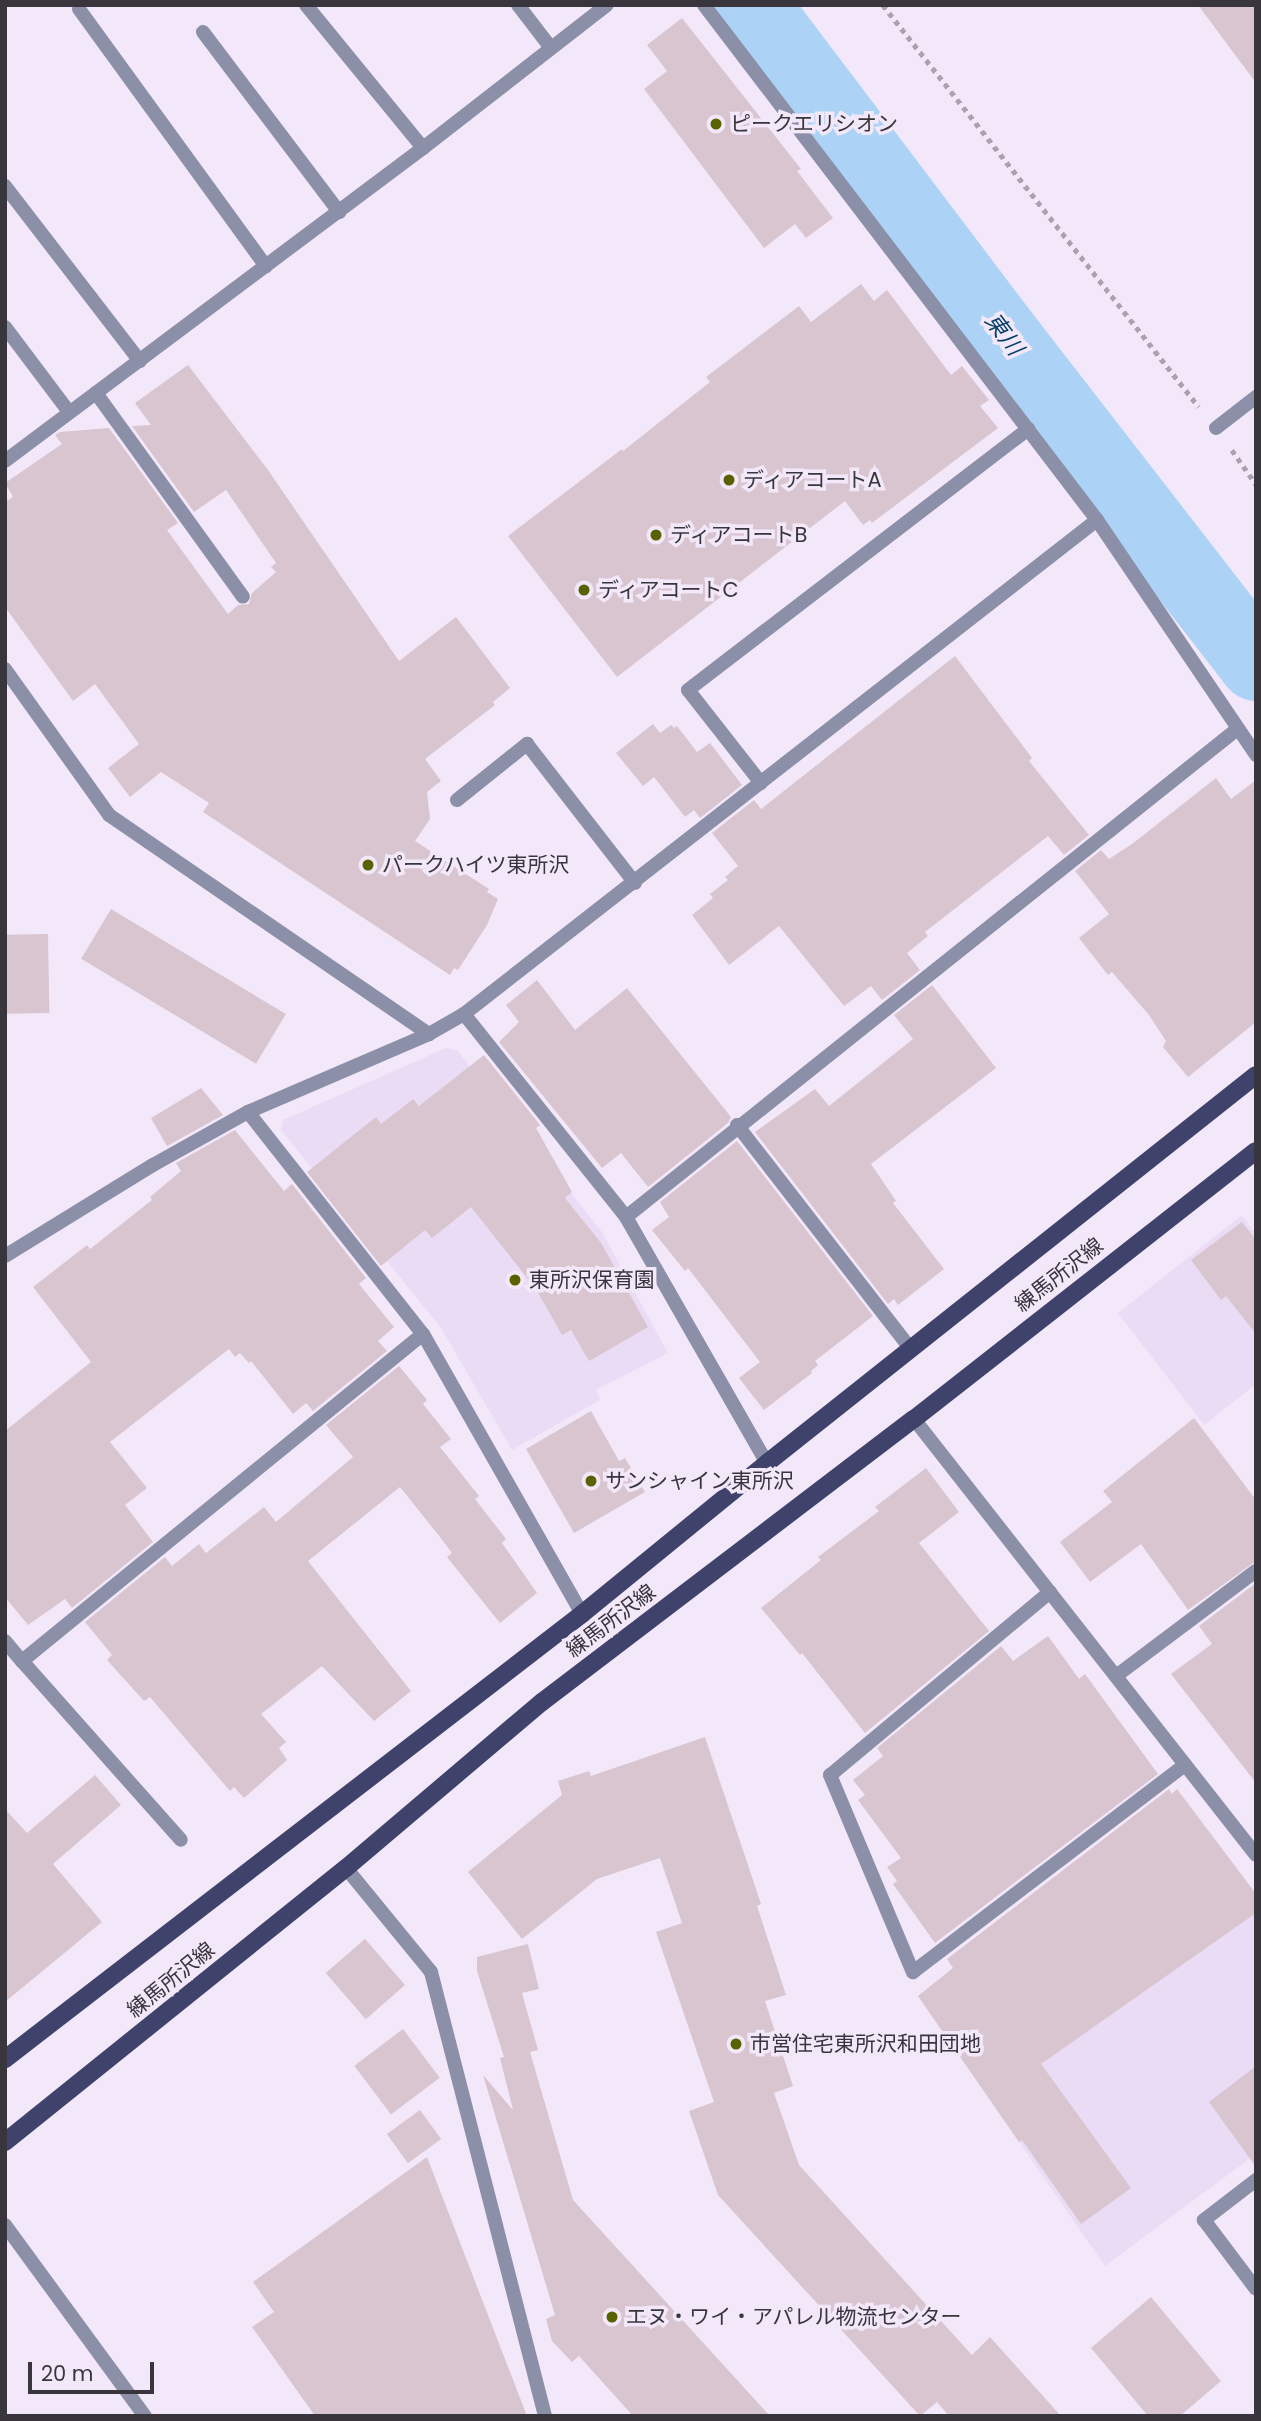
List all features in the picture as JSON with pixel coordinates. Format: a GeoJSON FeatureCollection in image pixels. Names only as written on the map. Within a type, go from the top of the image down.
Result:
{"type":"FeatureCollection","features":[{"type":"Feature","properties":{"kind":"main road","name":"練馬所沢線"},"geometry":{"type":"LineString","coordinates":[[5,2059],[582,1614],[767,1463],[1256,1075]]}},
{"type":"Feature","properties":{"kind":"main road","name":"練馬所沢線"},"geometry":{"type":"LineString","coordinates":[[5,2143],[346,1868],[542,1702],[914,1419],[1256,1151]]}},
{"type":"Feature","properties":{"kind":"street"},"geometry":{"type":"LineString","coordinates":[[306,5],[423,148]]}},
{"type":"Feature","properties":{"kind":"street"},"geometry":{"type":"LineString","coordinates":[[518,5],[551,48]]}},
{"type":"Feature","properties":{"kind":"street"},"geometry":{"type":"LineString","coordinates":[[5,461],[339,212],[607,5]]}},
{"type":"Feature","properties":{"kind":"street"},"geometry":{"type":"LineString","coordinates":[[704,5],[1097,520],[1256,755]]}},
{"type":"Feature","properties":{"kind":"street"},"geometry":{"type":"LineString","coordinates":[[79,9],[266,266]]}},
{"type":"Feature","properties":{"kind":"street"},"geometry":{"type":"LineString","coordinates":[[203,32],[339,212]]}},
{"type":"Feature","properties":{"kind":"street"},"geometry":{"type":"LineString","coordinates":[[5,186],[140,361]]}},
{"type":"Feature","properties":{"kind":"street"},"geometry":{"type":"LineString","coordinates":[[5,327],[69,412]]}},
{"type":"Feature","properties":{"kind":"street"},"geometry":{"type":"LineString","coordinates":[[96,393],[243,597]]}},
{"type":"Feature","properties":{"kind":"street"},"geometry":{"type":"LineString","coordinates":[[1216,428],[1256,397]]}},
{"type":"Feature","properties":{"kind":"street"},"geometry":{"type":"LineString","coordinates":[[761,783],[688,690],[1028,429]]}},
{"type":"Feature","properties":{"kind":"street"},"geometry":{"type":"LineString","coordinates":[[5,1256],[248,1112],[429,1034],[464,1014],[1097,520]]}},
{"type":"Feature","properties":{"kind":"street"},"geometry":{"type":"LineString","coordinates":[[5,669],[109,815],[429,1034]]}},
{"type":"Feature","properties":{"kind":"street"},"geometry":{"type":"LineString","coordinates":[[626,1217],[737,1125],[1237,730]]}},
{"type":"Feature","properties":{"kind":"street"},"geometry":{"type":"LineString","coordinates":[[457,800],[527,744],[635,883]]}},
{"type":"Feature","properties":{"kind":"street"},"geometry":{"type":"LineString","coordinates":[[464,1014],[626,1217],[767,1463]]}},
{"type":"Feature","properties":{"kind":"street"},"geometry":{"type":"LineString","coordinates":[[248,1112],[423,1334],[582,1614]]}},
{"type":"Feature","properties":{"kind":"street"},"geometry":{"type":"LineString","coordinates":[[737,1125],[912,1349]]}},
{"type":"Feature","properties":{"kind":"street"},"geometry":{"type":"LineString","coordinates":[[22,1661],[423,1334]]}},
{"type":"Feature","properties":{"kind":"street"},"geometry":{"type":"LineString","coordinates":[[914,1419],[1256,1856]]}},
{"type":"Feature","properties":{"kind":"street"},"geometry":{"type":"LineString","coordinates":[[1116,1676],[1256,1571]]}},
{"type":"Feature","properties":{"kind":"street"},"geometry":{"type":"LineString","coordinates":[[1050,1592],[830,1774],[913,1972],[1185,1765]]}},
{"type":"Feature","properties":{"kind":"street"},"geometry":{"type":"LineString","coordinates":[[5,1642],[181,1840]]}},
{"type":"Feature","properties":{"kind":"street"},"geometry":{"type":"LineString","coordinates":[[346,1868],[431,1972],[545,2416]]}},
{"type":"Feature","properties":{"kind":"street"},"geometry":{"type":"LineString","coordinates":[[1256,2180],[1204,2220],[1256,2290]]}},
{"type":"Feature","properties":{"kind":"street"},"geometry":{"type":"LineString","coordinates":[[5,2225],[145,2416]]}},
{"type":"Feature","properties":{"kind":"path"},"geometry":{"type":"LineString","coordinates":[[883,5],[1216,428],[1256,484]]}},
{"type":"Feature","properties":{"kind":"shaded area","name":"東所沢保育園"},"geometry":{"type":"Polygon","coordinates":[[[446,1048],[457,1050],[602,1232],[668,1353],[596,1390],[600,1400],[512,1450],[441,1328],[281,1130],[283,1120],[446,1048]]]}},
{"type":"Feature","properties":{"kind":"shaded area"},"geometry":{"type":"Polygon","coordinates":[[[1242,1215],[1256,1234],[1256,1384],[1204,1425],[1118,1313],[1242,1215]]]}},
{"type":"Feature","properties":{"kind":"shaded area"},"geometry":{"type":"Polygon","coordinates":[[[1177,1789],[1256,1895],[1256,2154],[1105,2266],[918,1996],[1177,1789]]]}},
{"type":"Feature","properties":{"kind":"building"},"geometry":{"type":"Polygon","coordinates":[[[1198,5],[1256,5],[1256,83],[1198,5]]]}},
{"type":"Feature","properties":{"kind":"building","name":"ピークエリシオン"},"geometry":{"type":"Polygon","coordinates":[[[682,18],[801,169],[797,171],[833,218],[806,238],[795,224],[764,248],[644,89],[667,71],[647,45],[682,18]]]}},
{"type":"Feature","properties":{"kind":"building"},"geometry":{"type":"Polygon","coordinates":[[[861,284],[874,301],[887,290],[951,375],[962,366],[989,400],[980,406],[998,428],[872,523],[870,520],[863,525],[845,501],[617,677],[508,536],[622,449],[623,451],[710,382],[706,377],[799,306],[811,322],[861,284]]]}},
{"type":"Feature","properties":{"kind":"building"},"geometry":{"type":"Polygon","coordinates":[[[188,365],[268,470],[399,661],[456,617],[510,688],[493,702],[495,705],[425,759],[441,781],[427,792],[430,819],[415,841],[489,889],[487,892],[498,899],[487,925],[458,970],[454,968],[450,975],[203,812],[209,803],[161,772],[130,797],[108,768],[139,744],[95,684],[73,701],[5,607],[5,502],[13,497],[5,483],[62,444],[55,435],[60,432],[109,428],[178,523],[167,530],[228,614],[238,605],[249,604],[252,593],[276,572],[271,567],[276,563],[226,490],[194,512],[132,426],[151,425],[135,403],[188,365]]]}},
{"type":"Feature","properties":{"kind":"building"},"geometry":{"type":"Polygon","coordinates":[[[955,656],[1032,758],[1029,761],[1089,835],[1064,855],[1048,836],[925,932],[928,936],[907,953],[920,970],[882,1000],[871,986],[844,1006],[779,926],[729,965],[692,915],[713,898],[710,894],[728,880],[725,877],[738,866],[712,833],[754,800],[761,809],[955,656]]]}},
{"type":"Feature","properties":{"kind":"building"},"geometry":{"type":"Polygon","coordinates":[[[653,724],[660,733],[671,725],[674,728],[677,726],[697,752],[710,743],[742,785],[700,818],[694,810],[685,817],[654,777],[643,786],[616,753],[653,724]]]}},
{"type":"Feature","properties":{"kind":"building"},"geometry":{"type":"Polygon","coordinates":[[[1216,778],[1231,799],[1256,780],[1256,1022],[1188,1077],[1163,1047],[1166,1041],[1149,1015],[1112,972],[1108,975],[1079,938],[1109,914],[1075,871],[1101,850],[1109,859],[1132,844],[1216,778]]]}},
{"type":"Feature","properties":{"kind":"building"},"geometry":{"type":"Polygon","coordinates":[[[111,909],[286,1014],[256,1064],[81,959],[111,909]]]}},
{"type":"Feature","properties":{"kind":"building"},"geometry":{"type":"Polygon","coordinates":[[[48,934],[49,1013],[6,1014],[5,935],[48,934]]]}},
{"type":"Feature","properties":{"kind":"building"},"geometry":{"type":"Polygon","coordinates":[[[537,980],[575,1030],[627,988],[731,1117],[728,1123],[648,1187],[621,1153],[602,1168],[499,1042],[519,1022],[506,1005],[537,980]]]}},
{"type":"Feature","properties":{"kind":"building"},"geometry":{"type":"Polygon","coordinates":[[[932,985],[996,1068],[871,1164],[896,1201],[893,1203],[944,1269],[898,1305],[894,1299],[888,1304],[755,1132],[815,1089],[829,1106],[913,1039],[894,1015],[932,985]]]}},
{"type":"Feature","properties":{"kind":"building"},"geometry":{"type":"Polygon","coordinates":[[[484,1055],[540,1125],[536,1128],[572,1192],[565,1198],[601,1243],[648,1327],[589,1361],[571,1330],[562,1335],[536,1289],[471,1207],[432,1238],[425,1230],[381,1266],[307,1172],[376,1117],[381,1124],[413,1099],[419,1106],[484,1055]]]}},
{"type":"Feature","properties":{"kind":"building"},"geometry":{"type":"Polygon","coordinates":[[[201,1088],[223,1115],[167,1146],[151,1118],[201,1088]]]}},
{"type":"Feature","properties":{"kind":"building"},"geometry":{"type":"Polygon","coordinates":[[[235,1130],[284,1191],[292,1184],[366,1278],[359,1284],[394,1327],[378,1341],[387,1351],[313,1411],[306,1403],[293,1414],[251,1361],[249,1363],[240,1353],[235,1357],[229,1349],[110,1442],[147,1488],[125,1505],[153,1542],[72,1608],[65,1599],[28,1625],[5,1597],[5,1431],[91,1362],[33,1287],[87,1245],[90,1249],[152,1200],[150,1197],[181,1171],[176,1163],[235,1130]]]}},
{"type":"Feature","properties":{"kind":"building"},"geometry":{"type":"Polygon","coordinates":[[[737,1141],[873,1316],[815,1361],[818,1365],[812,1373],[764,1410],[739,1378],[760,1362],[688,1268],[685,1271],[652,1230],[669,1217],[660,1202],[737,1141]]]}},
{"type":"Feature","properties":{"kind":"building"},"geometry":{"type":"Polygon","coordinates":[[[1242,1222],[1256,1240],[1256,1334],[1226,1296],[1221,1300],[1191,1260],[1242,1222]]]}},
{"type":"Feature","properties":{"kind":"building"},"geometry":{"type":"Polygon","coordinates":[[[399,1366],[427,1400],[423,1404],[451,1439],[440,1447],[479,1496],[475,1499],[506,1539],[502,1543],[537,1593],[500,1623],[447,1557],[452,1553],[400,1487],[308,1561],[411,1691],[374,1721],[322,1666],[261,1714],[286,1742],[279,1748],[287,1760],[244,1798],[234,1787],[230,1791],[150,1697],[144,1701],[107,1660],[112,1655],[85,1622],[165,1557],[172,1566],[199,1544],[206,1553],[264,1507],[276,1522],[353,1457],[326,1425],[399,1366]]]}},
{"type":"Feature","properties":{"kind":"building","name":"サンシャイン東所沢"},"geometry":{"type":"Polygon","coordinates":[[[591,1411],[619,1461],[625,1458],[645,1492],[574,1533],[526,1449],[591,1411]]]}},
{"type":"Feature","properties":{"kind":"building"},"geometry":{"type":"Polygon","coordinates":[[[1194,1418],[1256,1500],[1256,1561],[1188,1610],[1141,1544],[1090,1582],[1060,1542],[1112,1502],[1103,1491],[1194,1418]]]}},
{"type":"Feature","properties":{"kind":"building"},"geometry":{"type":"Polygon","coordinates":[[[926,1468],[959,1512],[919,1543],[989,1631],[865,1733],[802,1653],[800,1655],[761,1608],[821,1560],[818,1557],[879,1511],[875,1507],[926,1468]]]}},
{"type":"Feature","properties":{"kind":"building"},"geometry":{"type":"Polygon","coordinates":[[[1256,1583],[1256,1783],[1171,1674],[1212,1644],[1199,1626],[1256,1583]]]}},
{"type":"Feature","properties":{"kind":"building"},"geometry":{"type":"Polygon","coordinates":[[[1048,1636],[1079,1679],[1085,1674],[1158,1774],[935,1943],[893,1884],[897,1881],[887,1867],[901,1858],[858,1800],[865,1795],[853,1780],[883,1756],[877,1748],[1001,1646],[1013,1661],[1048,1636]]]}},
{"type":"Feature","properties":{"kind":"building","name":"市営住宅東所沢和田団地"},"geometry":{"type":"Polygon","coordinates":[[[705,1737],[761,1904],[757,1906],[786,1995],[765,2001],[793,2086],[774,2093],[799,2165],[972,2355],[990,2337],[1061,2416],[949,2416],[937,2402],[920,2416],[718,2195],[689,2111],[714,2102],[656,1932],[682,1923],[660,1858],[597,1879],[522,1939],[468,1872],[562,1795],[558,1781],[589,1771],[591,1776],[705,1737]]]}},
{"type":"Feature","properties":{"kind":"building"},"geometry":{"type":"Polygon","coordinates":[[[95,1775],[121,1805],[53,1864],[102,1922],[5,2002],[5,1809],[27,1833],[95,1775]]]}},
{"type":"Feature","properties":{"kind":"building"},"geometry":{"type":"Polygon","coordinates":[[[1169,1789],[1172,1794],[1177,1789],[1256,1894],[1256,1913],[1041,2064],[1131,2188],[1081,2224],[1022,2140],[1019,2142],[918,1996],[953,1968],[947,1959],[1169,1789]]]}},
{"type":"Feature","properties":{"kind":"building"},"geometry":{"type":"Polygon","coordinates":[[[365,1939],[405,1985],[366,2019],[326,1973],[365,1939]]]}},
{"type":"Feature","properties":{"kind":"building"},"geometry":{"type":"Polygon","coordinates":[[[528,1944],[539,1989],[522,1993],[538,2050],[530,2052],[573,2200],[770,2416],[633,2416],[579,2356],[572,2362],[552,2341],[546,2319],[555,2315],[483,2075],[513,2110],[500,2058],[504,2057],[477,1971],[477,1957],[528,1944]]]}},
{"type":"Feature","properties":{"kind":"building"},"geometry":{"type":"Polygon","coordinates":[[[403,2029],[440,2078],[391,2114],[354,2066],[403,2029]]]}},
{"type":"Feature","properties":{"kind":"building"},"geometry":{"type":"Polygon","coordinates":[[[1256,2066],[1256,2167],[1209,2102],[1256,2066]]]}},
{"type":"Feature","properties":{"kind":"building"},"geometry":{"type":"Polygon","coordinates":[[[420,2110],[441,2139],[408,2163],[387,2134],[420,2110]]]}},
{"type":"Feature","properties":{"kind":"building"},"geometry":{"type":"Polygon","coordinates":[[[427,2157],[527,2416],[315,2416],[252,2327],[274,2312],[253,2282],[427,2157]]]}},
{"type":"Feature","properties":{"kind":"building"},"geometry":{"type":"Polygon","coordinates":[[[1151,2297],[1221,2381],[1180,2416],[1148,2416],[1091,2348],[1151,2297]]]}},
{"type":"Feature","properties":{"kind":"waterway","name":"東川"},"geometry":{"type":"LineString","coordinates":[[752,5],[1000,333],[1256,663]]}},
{"type":"Feature","properties":{"kind":"place","name":"ピークエリシオン"},"geometry":{"type":"Point","coordinates":[716,124]}},
{"type":"Feature","properties":{"kind":"place","name":"ディアコートA"},"geometry":{"type":"Point","coordinates":[729,480]}},
{"type":"Feature","properties":{"kind":"place","name":"ディアコートB"},"geometry":{"type":"Point","coordinates":[656,535]}},
{"type":"Feature","properties":{"kind":"place","name":"ディアコートC"},"geometry":{"type":"Point","coordinates":[584,590]}},
{"type":"Feature","properties":{"kind":"place","name":"パークハイツ東所沢"},"geometry":{"type":"Point","coordinates":[368,865]}},
{"type":"Feature","properties":{"kind":"place","name":"東所沢保育園"},"geometry":{"type":"Point","coordinates":[515,1280]}},
{"type":"Feature","properties":{"kind":"place","name":"サンシャイン東所沢"},"geometry":{"type":"Point","coordinates":[591,1481]}},
{"type":"Feature","properties":{"kind":"place","name":"市営住宅東所沢和田団地"},"geometry":{"type":"Point","coordinates":[736,2044]}},
{"type":"Feature","properties":{"kind":"place","name":"エヌ・ワイ・アパレル物流センター"},"geometry":{"type":"Point","coordinates":[612,2317]}}]}
